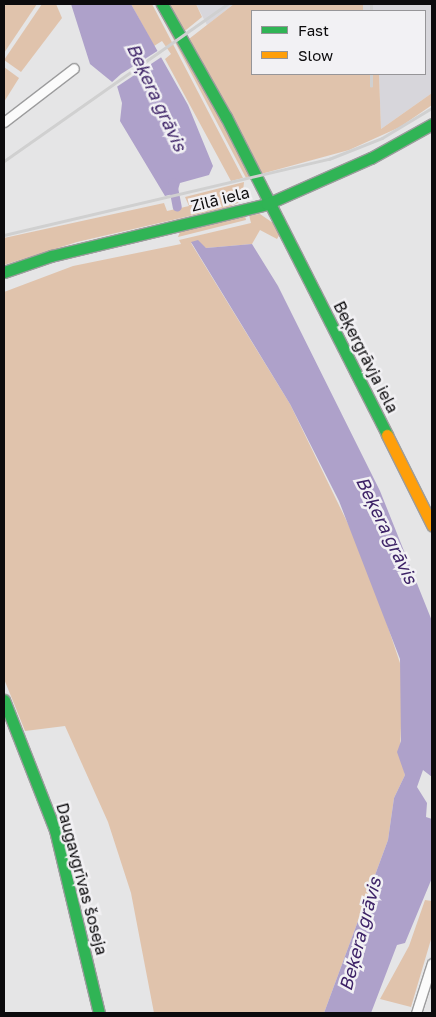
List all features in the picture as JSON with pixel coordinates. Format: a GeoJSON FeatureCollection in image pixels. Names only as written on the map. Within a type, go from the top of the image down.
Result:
{"type":"FeatureCollection","features":[{"type":"Feature","properties":{"kind":"street","name":"Beķergrāvja iela"},"geometry":{"type":"LineString","coordinates":[[162,4],[226,117],[267,204],[432,525]]}},
{"type":"Feature","properties":{"kind":"street"},"geometry":{"type":"LineString","coordinates":[[4,122],[74,68]]}},
{"type":"Feature","properties":{"kind":"street","name":"Zilā iela"},"geometry":{"type":"LineString","coordinates":[[4,272],[51,256],[267,204],[371,158],[432,124]]}},
{"type":"Feature","properties":{"kind":"street","name":"Daugavgrīvas šoseja"},"geometry":{"type":"LineString","coordinates":[[4,700],[55,830],[99,1013]]}},
{"type":"Feature","properties":{"kind":"street"},"geometry":{"type":"LineString","coordinates":[[416,1013],[432,963]]}},
{"type":"Feature","properties":{"kind":"shaded area"},"geometry":{"type":"Polygon","coordinates":[[[6,4],[37,4],[4,53],[4,8],[6,4]]]}},
{"type":"Feature","properties":{"kind":"shaded area"},"geometry":{"type":"Polygon","coordinates":[[[42,4],[56,4],[62,18],[21,72],[4,60],[42,4]]]}},
{"type":"Feature","properties":{"kind":"shaded area"},"geometry":{"type":"Polygon","coordinates":[[[131,4],[152,4],[243,178],[231,181],[165,59],[171,54],[162,41],[154,46],[131,4]]]}},
{"type":"Feature","properties":{"kind":"shaded area"},"geometry":{"type":"Polygon","coordinates":[[[155,4],[219,114],[250,177],[246,178],[155,4]]]}},
{"type":"Feature","properties":{"kind":"shaded area"},"geometry":{"type":"Polygon","coordinates":[[[167,4],[196,4],[202,17],[181,34],[167,4]]]}},
{"type":"Feature","properties":{"kind":"shaded area"},"geometry":{"type":"Polygon","coordinates":[[[196,4],[234,4],[207,25],[196,4]]]}},
{"type":"Feature","properties":{"kind":"shaded area"},"geometry":{"type":"Polygon","coordinates":[[[234,4],[363,4],[363,10],[251,10],[251,75],[379,75],[381,129],[432,93],[432,105],[400,127],[349,150],[261,174],[185,42],[234,4]]]}},
{"type":"Feature","properties":{"kind":"shaded area"},"geometry":{"type":"Polygon","coordinates":[[[363,4],[432,4],[432,93],[381,129],[379,75],[426,75],[426,10],[363,10],[363,4]]]}},
{"type":"Feature","properties":{"kind":"shaded area"},"geometry":{"type":"Polygon","coordinates":[[[4,67],[19,78],[4,102],[4,67]]]}},
{"type":"Feature","properties":{"kind":"shaded area"},"geometry":{"type":"Polygon","coordinates":[[[244,182],[242,201],[229,207],[77,242],[4,265],[4,238],[164,203],[167,211],[189,206],[185,197],[244,182]]]}},
{"type":"Feature","properties":{"kind":"shaded area"},"geometry":{"type":"Polygon","coordinates":[[[260,214],[273,223],[280,234],[277,239],[260,230],[252,244],[206,248],[191,243],[290,404],[366,561],[403,672],[400,754],[405,775],[394,798],[388,840],[324,1013],[154,1013],[131,893],[108,822],[65,726],[25,731],[4,679],[4,292],[73,266],[181,244],[179,240],[251,223],[249,215],[260,214]]]}},
{"type":"Feature","properties":{"kind":"shaded area"},"geometry":{"type":"Polygon","coordinates":[[[245,216],[246,220],[178,237],[180,232],[245,216]]]}},
{"type":"Feature","properties":{"kind":"shaded area"},"geometry":{"type":"Polygon","coordinates":[[[425,900],[432,901],[432,936],[411,1007],[380,999],[409,946],[425,900]]]}},
{"type":"Feature","properties":{"kind":"water"},"geometry":{"type":"Polygon","coordinates":[[[71,4],[131,4],[188,105],[213,166],[209,175],[180,183],[177,193],[165,196],[120,121],[122,103],[117,86],[90,64],[71,4]]]}},
{"type":"Feature","properties":{"kind":"water"},"geometry":{"type":"Polygon","coordinates":[[[198,240],[206,248],[252,244],[278,286],[380,491],[432,621],[432,777],[423,770],[417,787],[427,803],[426,817],[432,819],[432,878],[405,943],[397,945],[371,1013],[324,1013],[388,840],[394,798],[405,775],[397,752],[401,741],[400,659],[339,501],[290,404],[191,242],[198,240]]]}},
{"type":"Feature","properties":{"kind":"pier"},"geometry":{"type":"Polygon","coordinates":[[[159,50],[163,56],[115,88],[111,83],[121,74],[159,50]]]}},
{"type":"Feature","properties":{"kind":"waterway","name":"Beķera grāvis"},"geometry":{"type":"LineString","coordinates":[[172,182],[177,207]]}},
{"type":"Feature","properties":{"kind":"railway"},"geometry":{"type":"LineString","coordinates":[[4,161],[227,4]]}},
{"type":"Feature","properties":{"kind":"railway"},"geometry":{"type":"LineString","coordinates":[[371,4],[371,10]]}},
{"type":"Feature","properties":{"kind":"railway"},"geometry":{"type":"LineString","coordinates":[[371,75],[371,86]]}},
{"type":"Feature","properties":{"kind":"railway"},"geometry":{"type":"LineString","coordinates":[[4,235],[329,159],[382,138],[432,108]]}},
{"type":"Feature","properties":{"kind":"traffic: fast"},"geometry":{"type":"LineString","coordinates":[[162,4],[226,117],[387,435]]}},
{"type":"Feature","properties":{"kind":"traffic: fast"},"geometry":{"type":"LineString","coordinates":[[4,272],[51,256],[267,204],[371,158],[432,124]]}},
{"type":"Feature","properties":{"kind":"traffic: fast"},"geometry":{"type":"LineString","coordinates":[[4,700],[55,830],[99,1013]]}},
{"type":"Feature","properties":{"kind":"traffic: slow"},"geometry":{"type":"LineString","coordinates":[[387,435],[432,525]]}}]}
